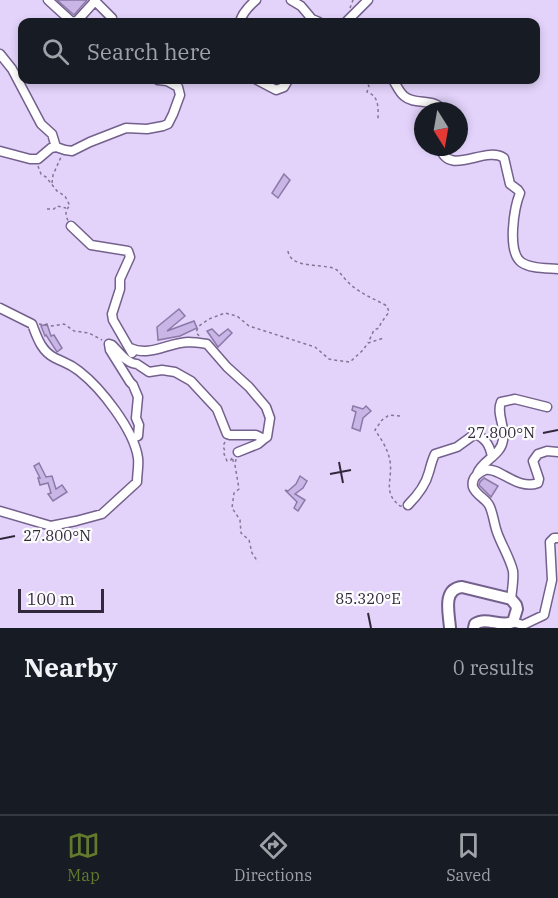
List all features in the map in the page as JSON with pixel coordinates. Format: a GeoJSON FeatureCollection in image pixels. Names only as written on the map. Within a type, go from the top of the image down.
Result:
{"type":"FeatureCollection","features":[{"type":"Feature","properties":{"kind":"main road"},"geometry":{"type":"LineString","coordinates":[[450,628],[449,596],[450,592],[456,588],[462,587],[511,599],[516,605],[513,622],[503,624],[480,621],[475,624],[474,628]]}},
{"type":"Feature","properties":{"kind":"street"},"geometry":{"type":"LineString","coordinates":[[48,0],[68,18]]}},
{"type":"Feature","properties":{"kind":"street"},"geometry":{"type":"LineString","coordinates":[[241,18],[246,9],[256,0]]}},
{"type":"Feature","properties":{"kind":"street"},"geometry":{"type":"LineString","coordinates":[[291,0],[301,6],[310,18]]}},
{"type":"Feature","properties":{"kind":"street"},"geometry":{"type":"LineString","coordinates":[[350,18],[368,0]]}},
{"type":"Feature","properties":{"kind":"street"},"geometry":{"type":"LineString","coordinates":[[79,18],[94,1],[112,18]]}},
{"type":"Feature","properties":{"kind":"street"},"geometry":{"type":"LineString","coordinates":[[0,54],[18,80]]}},
{"type":"Feature","properties":{"kind":"street"},"geometry":{"type":"LineString","coordinates":[[20,84],[41,124],[52,134],[60,149]]}},
{"type":"Feature","properties":{"kind":"street"},"geometry":{"type":"LineString","coordinates":[[0,151],[38,159],[51,148],[72,151],[126,128],[147,129],[163,126],[168,123],[173,114],[180,95],[178,87],[172,84]]}},
{"type":"Feature","properties":{"kind":"street"},"geometry":{"type":"LineString","coordinates":[[265,84],[276,90],[284,87],[285,84]]}},
{"type":"Feature","properties":{"kind":"street"},"geometry":{"type":"LineString","coordinates":[[396,84],[404,96],[426,102]]}},
{"type":"Feature","properties":{"kind":"street"},"geometry":{"type":"LineString","coordinates":[[444,156],[455,161],[484,155],[500,155],[504,158],[510,184],[518,190],[519,194],[513,224],[514,252],[519,261],[527,265],[558,269]]}},
{"type":"Feature","properties":{"kind":"street"},"geometry":{"type":"LineString","coordinates":[[71,226],[91,245],[128,251],[130,257],[120,279],[120,290],[112,314],[137,364],[149,372],[162,370],[176,372],[191,381],[217,409],[227,434],[256,435],[264,439]]}},
{"type":"Feature","properties":{"kind":"street"},"geometry":{"type":"LineString","coordinates":[[0,308],[32,324],[40,344],[48,353],[66,361],[101,391],[132,438],[138,459],[137,482],[102,514],[51,526],[0,511]]}},
{"type":"Feature","properties":{"kind":"street"},"geometry":{"type":"LineString","coordinates":[[130,348],[136,351],[150,351],[186,342],[207,344],[249,387],[266,407],[270,418],[267,437],[258,444],[238,452]]}},
{"type":"Feature","properties":{"kind":"street"},"geometry":{"type":"LineString","coordinates":[[109,344],[127,360],[137,364]]}},
{"type":"Feature","properties":{"kind":"street"},"geometry":{"type":"LineString","coordinates":[[109,344],[110,350],[133,385],[138,397],[136,418],[139,425],[138,436],[132,438]]}},
{"type":"Feature","properties":{"kind":"street"},"geometry":{"type":"LineString","coordinates":[[511,599],[513,571],[496,531],[489,505],[473,487],[474,479],[480,466],[500,449],[503,441],[503,428],[498,408],[501,402],[515,399],[547,407]]}},
{"type":"Feature","properties":{"kind":"street"},"geometry":{"type":"LineString","coordinates":[[408,505],[415,498],[429,474],[435,454],[457,447],[475,434],[482,436],[489,446],[492,457]]}},
{"type":"Feature","properties":{"kind":"street"},"geometry":{"type":"LineString","coordinates":[[477,474],[488,469],[498,472],[509,480],[533,485],[538,483],[539,479],[533,461],[538,454],[547,451],[558,452]]}},
{"type":"Feature","properties":{"kind":"street"},"geometry":{"type":"LineString","coordinates":[[513,622],[523,625],[544,615],[552,579],[550,542],[558,538]]}},
{"type":"Feature","properties":{"kind":"path"},"geometry":{"type":"LineString","coordinates":[[367,84],[367,92],[372,94],[378,102],[378,120]]}},
{"type":"Feature","properties":{"kind":"path"},"geometry":{"type":"LineString","coordinates":[[51,184],[60,149]]}},
{"type":"Feature","properties":{"kind":"path"},"geometry":{"type":"LineString","coordinates":[[38,159],[40,174],[65,196],[70,206],[67,208],[66,216],[71,226]]}},
{"type":"Feature","properties":{"kind":"path"},"geometry":{"type":"LineString","coordinates":[[47,209],[54,209],[57,206],[67,208]]}},
{"type":"Feature","properties":{"kind":"path"},"geometry":{"type":"LineString","coordinates":[[197,335],[199,326],[225,313],[237,316],[249,326],[315,347],[326,357],[334,360],[350,362],[363,350],[374,330],[379,328],[389,312],[387,306],[358,291],[336,269],[297,262],[291,259],[288,250]]}},
{"type":"Feature","properties":{"kind":"path"},"geometry":{"type":"LineString","coordinates":[[32,324],[52,326],[64,324],[74,331],[89,333],[109,344]]}},
{"type":"Feature","properties":{"kind":"path"},"geometry":{"type":"LineString","coordinates":[[368,344],[384,338]]}},
{"type":"Feature","properties":{"kind":"path"},"geometry":{"type":"LineString","coordinates":[[400,416],[389,415],[375,430],[384,443],[390,459],[389,493],[392,501],[400,506],[408,505]]}},
{"type":"Feature","properties":{"kind":"path"},"geometry":{"type":"LineString","coordinates":[[227,434],[223,446],[224,454],[228,461],[232,457],[240,489],[234,493],[232,508],[240,520],[241,533],[249,540],[252,553],[258,562]]}},
{"type":"Feature","properties":{"kind":"path"},"geometry":{"type":"LineString","coordinates":[[235,465],[238,452]]}},
{"type":"Feature","properties":{"kind":"building"},"geometry":{"type":"Polygon","coordinates":[[[57,0],[87,0],[74,15],[57,0]]]}},
{"type":"Feature","properties":{"kind":"building"},"geometry":{"type":"Polygon","coordinates":[[[284,174],[290,180],[278,198],[272,193],[284,174]]]}},
{"type":"Feature","properties":{"kind":"building"},"geometry":{"type":"Polygon","coordinates":[[[179,309],[185,316],[167,331],[194,321],[197,328],[180,336],[158,340],[157,327],[179,309]]]}},
{"type":"Feature","properties":{"kind":"building"},"geometry":{"type":"Polygon","coordinates":[[[47,324],[51,336],[54,335],[62,348],[57,352],[45,336],[41,326],[47,324]]]}},
{"type":"Feature","properties":{"kind":"building"},"geometry":{"type":"Polygon","coordinates":[[[212,329],[219,336],[228,329],[232,333],[218,347],[207,331],[212,329]]]}},
{"type":"Feature","properties":{"kind":"building"},"geometry":{"type":"Polygon","coordinates":[[[353,406],[363,409],[366,406],[371,411],[363,418],[360,431],[352,428],[356,412],[352,410],[353,406]]]}},
{"type":"Feature","properties":{"kind":"building"},"geometry":{"type":"Polygon","coordinates":[[[39,463],[46,477],[52,476],[56,489],[62,485],[67,492],[53,501],[48,494],[51,493],[48,483],[40,485],[38,478],[40,478],[34,466],[39,463]]]}},
{"type":"Feature","properties":{"kind":"building"},"geometry":{"type":"Polygon","coordinates":[[[300,476],[307,481],[303,488],[295,494],[305,500],[298,511],[294,508],[297,502],[285,490],[288,491],[296,484],[300,476]]]}},
{"type":"Feature","properties":{"kind":"building"},"geometry":{"type":"Polygon","coordinates":[[[484,478],[498,486],[491,497],[479,485],[484,478]]]}}]}
